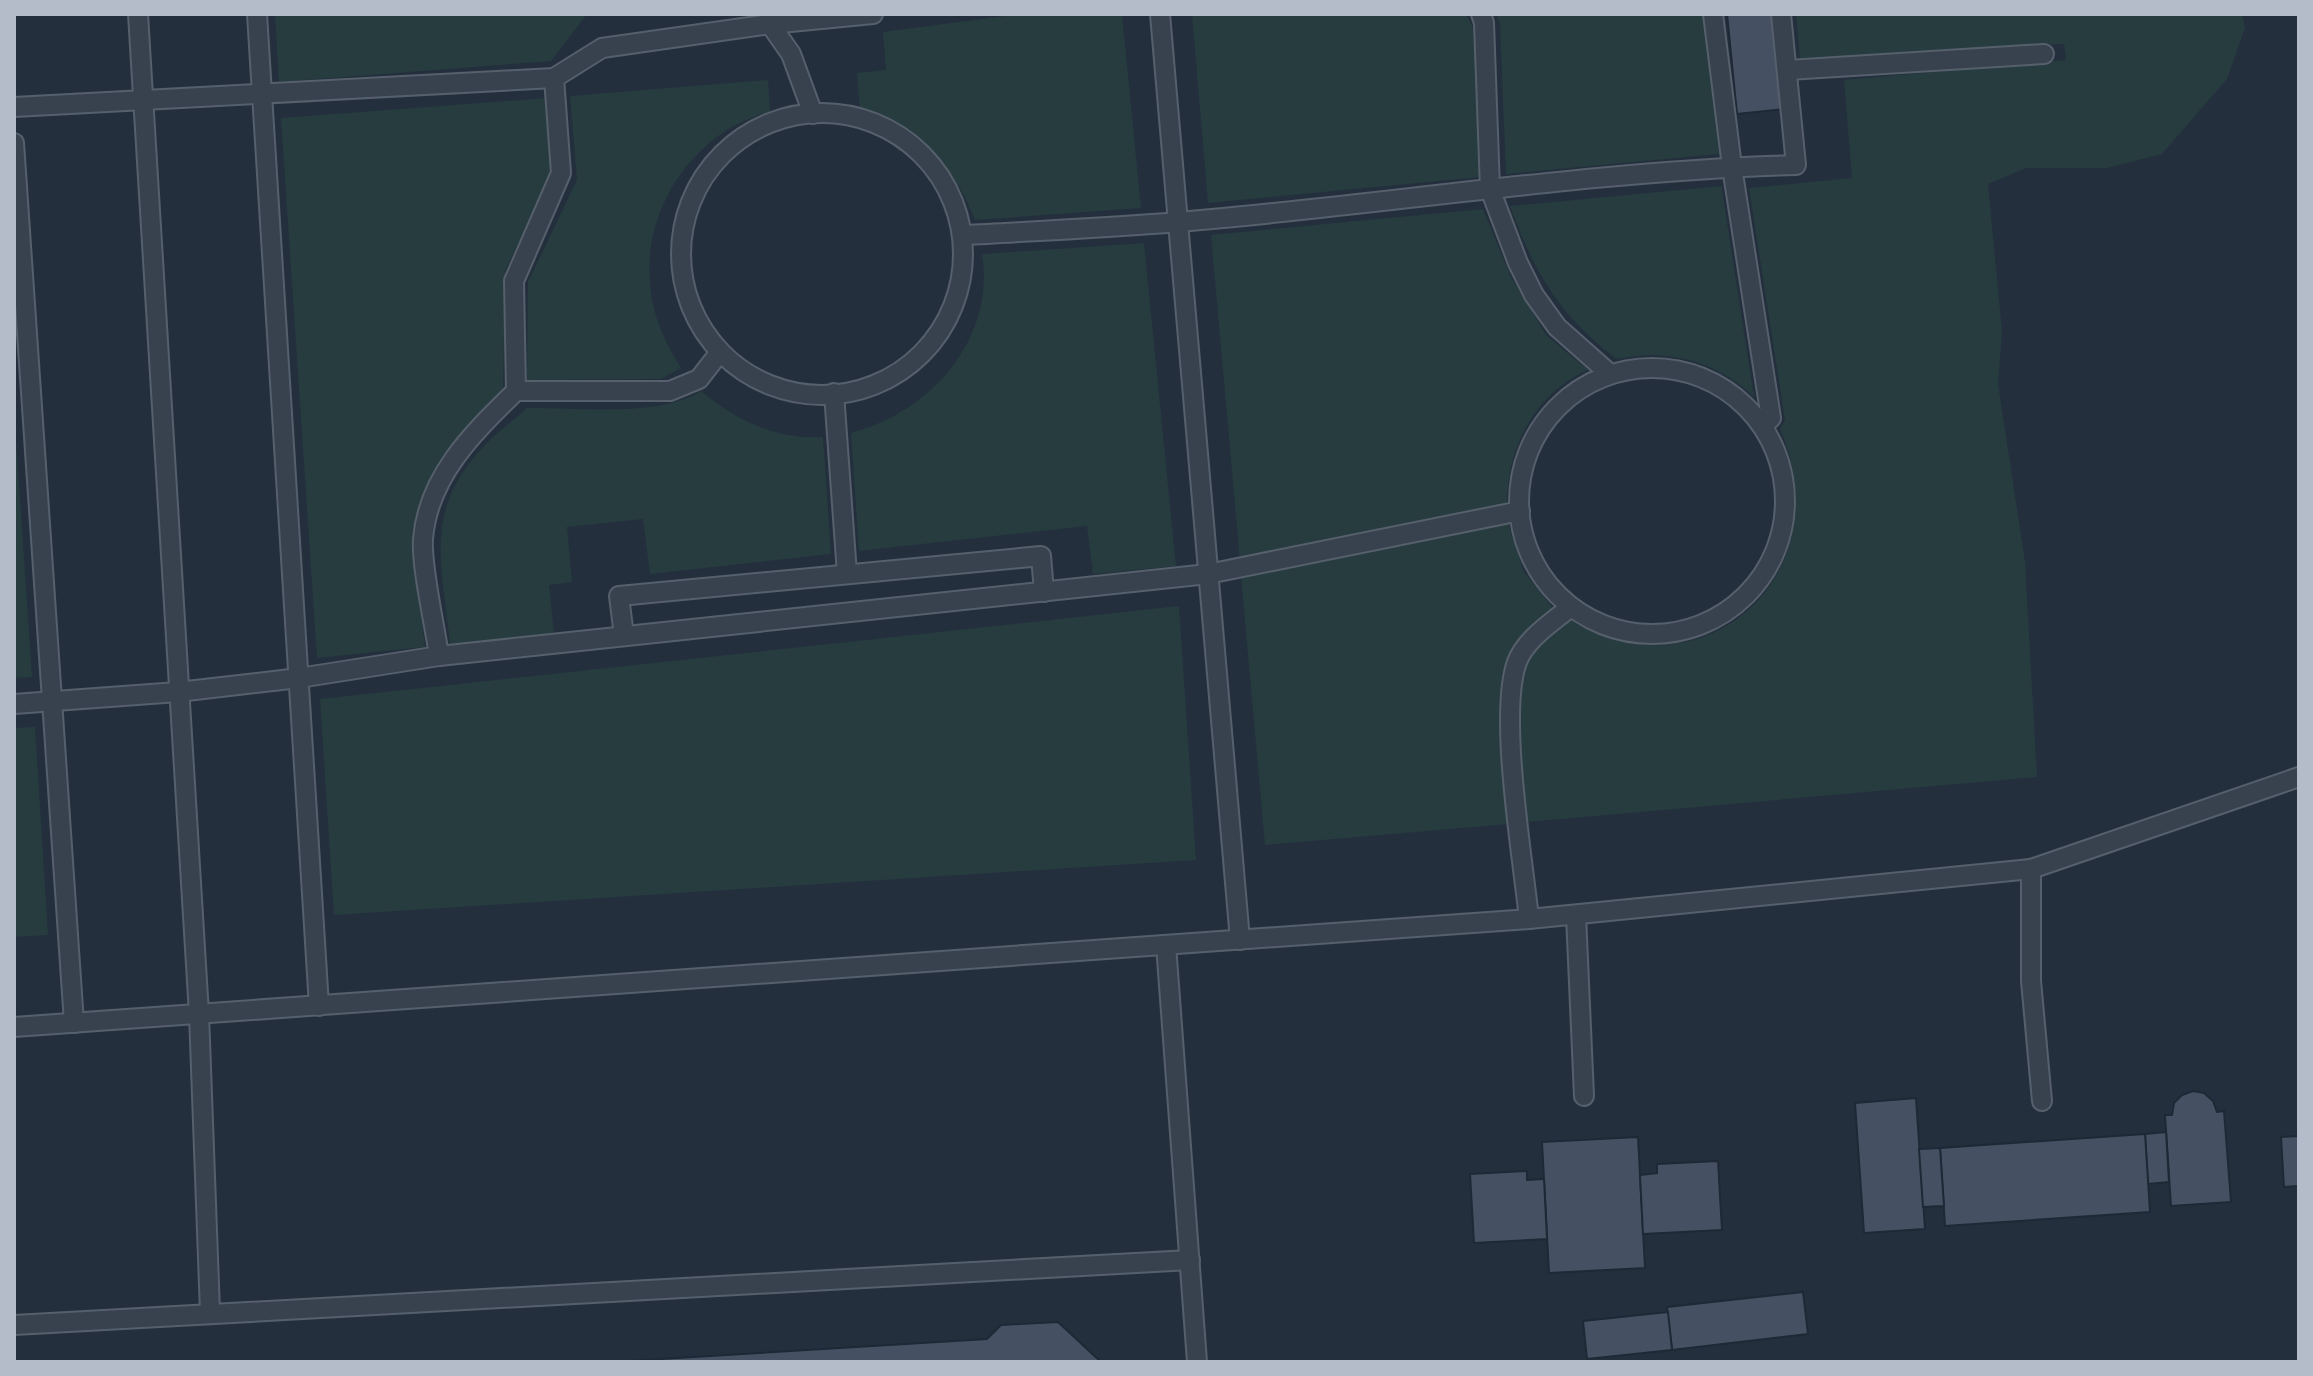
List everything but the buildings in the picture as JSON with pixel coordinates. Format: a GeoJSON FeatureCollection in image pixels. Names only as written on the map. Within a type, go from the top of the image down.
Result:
{"type":"FeatureCollection","features":[{"type":"Feature","properties":{"kind":"lane"},"geometry":{"type":"LineString","coordinates":[[138,14],[199,1014],[210,1312]]}},
{"type":"Feature","properties":{"kind":"lane"},"geometry":{"type":"LineString","coordinates":[[257,14],[319,1006]]}},
{"type":"Feature","properties":{"kind":"lane"},"geometry":{"type":"LineString","coordinates":[[14,107],[554,78],[602,48],[769,19],[873,14]]}},
{"type":"Feature","properties":{"kind":"lane"},"geometry":{"type":"LineString","coordinates":[[1160,14],[1240,940]]}},
{"type":"Feature","properties":{"kind":"lane"},"geometry":{"type":"LineString","coordinates":[[1481,14],[1485,38],[1490,189],[1518,263],[1534,295],[1557,327],[1610,374]]}},
{"type":"Feature","properties":{"kind":"lane"},"geometry":{"type":"LineString","coordinates":[[1713,14],[1732,167],[1771,418],[1764,425]]}},
{"type":"Feature","properties":{"kind":"lane"},"geometry":{"type":"LineString","coordinates":[[965,235],[1177,222],[1490,189],[1732,167],[1796,165],[1781,14]]}},
{"type":"Feature","properties":{"kind":"lane"},"geometry":{"type":"LineString","coordinates":[[769,19],[791,54],[813,114]]}},
{"type":"Feature","properties":{"kind":"lane"},"geometry":{"type":"LineString","coordinates":[[1788,70],[2044,54]]}},
{"type":"Feature","properties":{"kind":"lane"},"geometry":{"type":"LineString","coordinates":[[516,391],[514,281],[561,173],[554,78]]}},
{"type":"Feature","properties":{"kind":"lane"},"geometry":{"type":"LineString","coordinates":[[842,113],[881,125],[928,160],[948,188],[965,235],[960,288],[936,338],[912,364],[870,388],[814,396],[753,379],[709,343],[686,301],[678,246],[694,189],[739,137],[787,116],[813,114],[842,113]]}},
{"type":"Feature","properties":{"kind":"lane"},"geometry":{"type":"LineString","coordinates":[[14,143],[74,1023]]}},
{"type":"Feature","properties":{"kind":"lane"},"geometry":{"type":"LineString","coordinates":[[439,656],[423,540],[439,479],[477,429],[516,391],[670,391],[699,379],[720,352]]}},
{"type":"Feature","properties":{"kind":"lane"},"geometry":{"type":"LineString","coordinates":[[1657,366],[1689,372],[1731,392],[1764,425],[1786,481],[1785,526],[1768,570],[1748,596],[1710,623],[1646,636],[1615,631],[1568,609],[1536,570],[1520,511],[1519,479],[1535,434],[1569,395],[1610,374],[1657,366]]}},
{"type":"Feature","properties":{"kind":"lane"},"geometry":{"type":"LineString","coordinates":[[834,393],[847,574]]}},
{"type":"Feature","properties":{"kind":"lane"},"geometry":{"type":"LineString","coordinates":[[14,704],[178,692],[299,678],[439,656],[1208,574],[1520,511]]}},
{"type":"Feature","properties":{"kind":"lane"},"geometry":{"type":"LineString","coordinates":[[624,636],[619,596],[1041,556],[1044,592]]}},
{"type":"Feature","properties":{"kind":"lane"},"geometry":{"type":"LineString","coordinates":[[1529,919],[1514,769],[1513,689],[1518,661],[1534,637],[1568,609]]}},
{"type":"Feature","properties":{"kind":"lane"},"geometry":{"type":"LineString","coordinates":[[14,1027],[1529,919],[2031,869],[2299,777]]}},
{"type":"Feature","properties":{"kind":"lane"},"geometry":{"type":"LineString","coordinates":[[2031,869],[2031,981],[2042,1101]]}},
{"type":"Feature","properties":{"kind":"lane"},"geometry":{"type":"LineString","coordinates":[[1576,915],[1584,1096]]}},
{"type":"Feature","properties":{"kind":"lane"},"geometry":{"type":"LineString","coordinates":[[1166,945],[1197,1362]]}},
{"type":"Feature","properties":{"kind":"lane"},"geometry":{"type":"LineString","coordinates":[[14,1325],[1190,1260]]}},
{"type":"Feature","properties":{"kind":"green space"},"geometry":{"type":"Polygon","coordinates":[[[275,14],[587,14],[551,61],[279,82],[275,14]]]}},
{"type":"Feature","properties":{"kind":"green space"},"geometry":{"type":"Polygon","coordinates":[[[1019,14],[1122,14],[1141,208],[975,220],[956,182],[931,151],[899,127],[860,111],[857,73],[886,70],[883,32],[1019,14]]]}},
{"type":"Feature","properties":{"kind":"green space"},"geometry":{"type":"Polygon","coordinates":[[[1192,14],[1466,14],[1476,34],[1481,177],[1208,203],[1192,14]]]}},
{"type":"Feature","properties":{"kind":"green space"},"geometry":{"type":"Polygon","coordinates":[[[1496,14],[1706,14],[1719,154],[1506,174],[1500,24],[1496,14]]]}},
{"type":"Feature","properties":{"kind":"green space"},"geometry":{"type":"Polygon","coordinates":[[[1796,14],[2242,14],[2245,28],[2227,79],[2162,154],[2107,168],[2026,168],[1988,184],[2002,331],[1998,384],[2025,562],[2037,777],[1527,822],[1519,743],[1519,702],[1526,666],[1543,639],[1565,617],[1616,640],[1665,645],[1710,635],[1748,611],[1776,576],[1793,533],[1795,483],[1780,429],[1785,420],[1749,188],[1852,178],[1844,80],[2066,60],[2064,44],[1800,60],[1796,14]]]}},
{"type":"Feature","properties":{"kind":"green space"},"geometry":{"type":"Polygon","coordinates":[[[768,80],[770,112],[743,121],[698,154],[665,200],[655,227],[650,255],[653,306],[660,328],[681,368],[661,379],[527,380],[528,282],[577,180],[570,96],[768,80]]]}},
{"type":"Feature","properties":{"kind":"green space"},"geometry":{"type":"Polygon","coordinates":[[[547,98],[553,172],[505,271],[503,397],[447,455],[427,489],[415,528],[416,569],[425,647],[317,658],[281,118],[547,98]]]}},
{"type":"Feature","properties":{"kind":"green space"},"geometry":{"type":"Polygon","coordinates":[[[1722,186],[1754,397],[1724,374],[1690,360],[1654,355],[1617,359],[1580,327],[1551,292],[1529,252],[1510,206],[1722,186]]]}},
{"type":"Feature","properties":{"kind":"green space"},"geometry":{"type":"Polygon","coordinates":[[[1483,209],[1511,277],[1546,335],[1588,370],[1552,393],[1526,426],[1511,466],[1507,508],[1240,561],[1211,235],[1483,209]]]}},
{"type":"Feature","properties":{"kind":"green space"},"geometry":{"type":"Polygon","coordinates":[[[1144,243],[1176,566],[1093,574],[1087,526],[859,551],[851,433],[880,423],[906,409],[951,368],[967,343],[978,315],[984,286],[982,254],[1144,243]]]}},
{"type":"Feature","properties":{"kind":"green space"},"geometry":{"type":"Polygon","coordinates":[[[701,391],[728,411],[758,426],[789,435],[823,437],[831,554],[650,574],[643,519],[567,527],[572,582],[549,585],[554,633],[450,644],[441,562],[444,515],[465,469],[490,440],[527,408],[640,408],[663,405],[701,391]]]}},
{"type":"Feature","properties":{"kind":"green space"},"geometry":{"type":"Polygon","coordinates":[[[14,410],[32,677],[14,678],[14,410]]]}},
{"type":"Feature","properties":{"kind":"green space"},"geometry":{"type":"Polygon","coordinates":[[[1508,523],[1524,572],[1553,608],[1513,656],[1509,824],[1265,845],[1241,576],[1508,523]]]}},
{"type":"Feature","properties":{"kind":"green space"},"geometry":{"type":"Polygon","coordinates":[[[1179,606],[1196,860],[334,915],[320,699],[1179,606]]]}},
{"type":"Feature","properties":{"kind":"green space"},"geometry":{"type":"Polygon","coordinates":[[[35,727],[48,935],[14,937],[14,728],[35,727]]]}}]}
